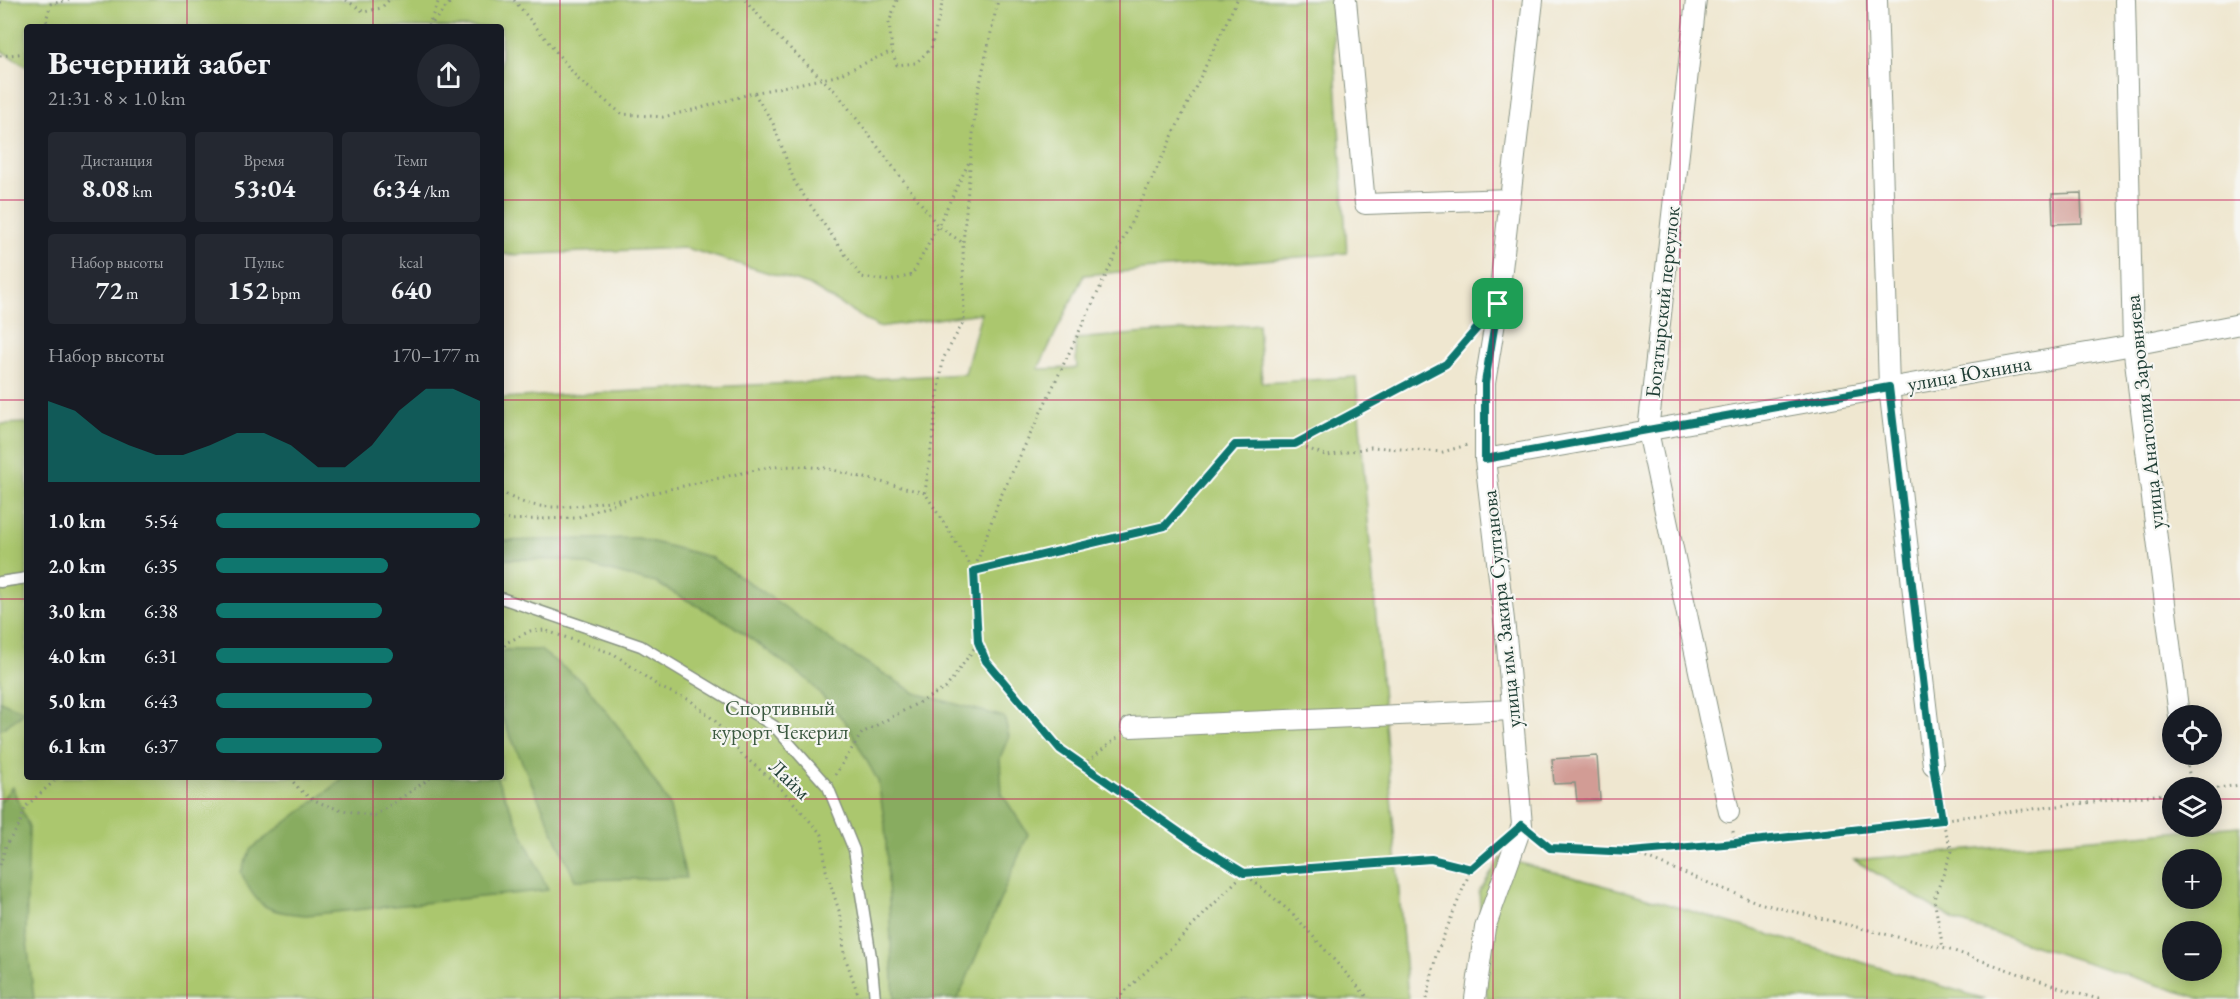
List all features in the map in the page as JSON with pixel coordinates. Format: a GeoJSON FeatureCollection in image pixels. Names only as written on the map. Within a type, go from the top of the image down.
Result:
{"type":"FeatureCollection","features":[{"type":"Feature","properties":{"kind":"street"},"geometry":{"type":"LineString","coordinates":[[1346,0],[1365,204],[1510,199]]}},
{"type":"Feature","properties":{"kind":"street","name":"улица им. Закира Султанова"},"geometry":{"type":"LineString","coordinates":[[1522,825],[1485,459],[1485,383],[1498,304],[1533,0]]}},
{"type":"Feature","properties":{"kind":"street","name":"Богатырский переулок"},"geometry":{"type":"LineString","coordinates":[[1696,0],[1648,430],[1729,812]]}},
{"type":"Feature","properties":{"kind":"street"},"geometry":{"type":"LineString","coordinates":[[1877,0],[1889,387],[1933,765]]}},
{"type":"Feature","properties":{"kind":"street","name":"улица Анатолия Заровняева"},"geometry":{"type":"LineString","coordinates":[[2125,0],[2133,345],[2178,705]]}},
{"type":"Feature","properties":{"kind":"street","name":"улица Юхнина"},"geometry":{"type":"LineString","coordinates":[[1485,459],[2133,345],[2240,324]]}},
{"type":"Feature","properties":{"kind":"street"},"geometry":{"type":"LineString","coordinates":[[1131,727],[1512,711]]}},
{"type":"Feature","properties":{"kind":"street"},"geometry":{"type":"LineString","coordinates":[[1476,999],[1485,928],[1522,825]]}},
{"type":"Feature","properties":{"kind":"lane"},"geometry":{"type":"LineString","coordinates":[[0,582],[24,578]]}},
{"type":"Feature","properties":{"kind":"lane"},"geometry":{"type":"LineString","coordinates":[[504,599],[641,646],[774,726],[828,787],[854,850],[871,957],[874,999]]}},
{"type":"Feature","properties":{"kind":"path"},"geometry":{"type":"LineString","coordinates":[[48,24],[46,20],[51,4],[69,0]]}},
{"type":"Feature","properties":{"kind":"path"},"geometry":{"type":"LineString","coordinates":[[346,0],[364,12],[381,8],[388,0]]}},
{"type":"Feature","properties":{"kind":"path"},"geometry":{"type":"LineString","coordinates":[[429,24],[439,0]]}},
{"type":"Feature","properties":{"kind":"path"},"geometry":{"type":"LineString","coordinates":[[431,24],[452,0]]}},
{"type":"Feature","properties":{"kind":"path"},"geometry":{"type":"LineString","coordinates":[[514,0],[579,80],[622,114],[663,117],[753,93],[836,76],[892,51]]}},
{"type":"Feature","properties":{"kind":"path"},"geometry":{"type":"LineString","coordinates":[[746,0],[775,34],[837,93],[938,226],[963,243]]}},
{"type":"Feature","properties":{"kind":"path"},"geometry":{"type":"LineString","coordinates":[[897,0],[889,23],[892,51],[897,65],[916,63],[931,48],[943,0]]}},
{"type":"Feature","properties":{"kind":"path"},"geometry":{"type":"LineString","coordinates":[[974,571],[925,493],[943,359],[964,321],[963,243],[976,102],[998,0]]}},
{"type":"Feature","properties":{"kind":"path"},"geometry":{"type":"LineString","coordinates":[[1237,0],[999,500],[974,571],[978,642],[986,661],[1060,749],[1196,844],[1244,873],[1294,915],[1369,999]]}},
{"type":"Feature","properties":{"kind":"path"},"geometry":{"type":"LineString","coordinates":[[0,56],[24,53]]}},
{"type":"Feature","properties":{"kind":"path"},"geometry":{"type":"LineString","coordinates":[[753,93],[773,123],[795,183],[861,276],[889,281],[912,275],[971,157]]}},
{"type":"Feature","properties":{"kind":"path"},"geometry":{"type":"LineString","coordinates":[[1295,444],[1446,364],[1475,330]]}},
{"type":"Feature","properties":{"kind":"path"},"geometry":{"type":"LineString","coordinates":[[974,571],[1165,526],[1235,445],[1295,444],[1328,456],[1371,447],[1443,452],[1485,439]]}},
{"type":"Feature","properties":{"kind":"path"},"geometry":{"type":"LineString","coordinates":[[504,492],[533,506],[564,508],[629,498],[769,467],[798,466],[825,468],[925,493]]}},
{"type":"Feature","properties":{"kind":"path"},"geometry":{"type":"LineString","coordinates":[[504,520],[576,518],[629,498]]}},
{"type":"Feature","properties":{"kind":"path","name":"Лайм"},"geometry":{"type":"LineString","coordinates":[[504,646],[530,631],[544,630],[614,654],[661,688],[690,700],[715,721],[740,753],[778,785],[822,835],[826,870],[842,920],[844,954],[860,999]]}},
{"type":"Feature","properties":{"kind":"path"},"geometry":{"type":"LineString","coordinates":[[828,787],[862,733],[946,688],[978,642]]}},
{"type":"Feature","properties":{"kind":"path"},"geometry":{"type":"LineString","coordinates":[[1083,765],[1131,727]]}},
{"type":"Feature","properties":{"kind":"path"},"geometry":{"type":"LineString","coordinates":[[1933,765],[1942,820],[1952,851],[1934,899],[1943,949]]}},
{"type":"Feature","properties":{"kind":"path"},"geometry":{"type":"LineString","coordinates":[[0,865],[6,845],[19,826],[25,807],[56,780]]}},
{"type":"Feature","properties":{"kind":"path"},"geometry":{"type":"LineString","coordinates":[[292,780],[296,786],[326,807],[374,816],[428,780]]}},
{"type":"Feature","properties":{"kind":"path"},"geometry":{"type":"LineString","coordinates":[[2222,787],[2240,785]]}},
{"type":"Feature","properties":{"kind":"path"},"geometry":{"type":"LineString","coordinates":[[1522,825],[1550,848],[1631,852],[1735,843],[2162,794]]}},
{"type":"Feature","properties":{"kind":"path"},"geometry":{"type":"LineString","coordinates":[[1427,999],[1436,955],[1471,869],[1496,847]]}},
{"type":"Feature","properties":{"kind":"path"},"geometry":{"type":"LineString","coordinates":[[1631,852],[1759,903],[1943,949],[2099,999]]}},
{"type":"Feature","properties":{"kind":"path"},"geometry":{"type":"LineString","coordinates":[[1118,999],[1244,873],[1431,859],[1471,869]]}},
{"type":"Feature","properties":{"kind":"green space","name":"Спортивный курорт Чекерил"},"geometry":{"type":"Polygon","coordinates":[[[0,0],[1331,0],[1347,253],[1084,275],[1038,369],[1077,368],[1075,339],[1258,324],[1262,383],[1356,377],[1408,999],[0,999],[0,424],[24,423],[24,780],[504,780],[504,398],[965,374],[981,313],[878,327],[809,285],[686,248],[504,254],[504,24],[24,24],[24,65],[0,50],[0,0]]]}},
{"type":"Feature","properties":{"kind":"green space"},"geometry":{"type":"Polygon","coordinates":[[[638,538],[710,557],[839,646],[915,693],[1004,717],[1009,736],[1000,758],[1002,794],[1028,834],[958,999],[894,999],[885,825],[878,781],[846,723],[808,680],[729,623],[656,583],[568,560],[504,559],[504,541],[638,538]]]}},
{"type":"Feature","properties":{"kind":"green space"},"geometry":{"type":"Polygon","coordinates":[[[540,650],[583,682],[624,734],[669,804],[686,878],[575,880],[504,722],[504,651],[540,650]]]}},
{"type":"Feature","properties":{"kind":"green space"},"geometry":{"type":"Polygon","coordinates":[[[0,701],[24,711],[24,713],[0,730],[0,701]]]}},
{"type":"Feature","properties":{"kind":"green space"},"geometry":{"type":"Polygon","coordinates":[[[342,780],[497,780],[548,890],[306,915],[282,912],[265,906],[247,885],[241,872],[251,849],[342,780]]]}},
{"type":"Feature","properties":{"kind":"green space"},"geometry":{"type":"Polygon","coordinates":[[[12,787],[29,827],[26,934],[34,999],[0,999],[0,802],[12,787]]]}},
{"type":"Feature","properties":{"kind":"green space"},"geometry":{"type":"Polygon","coordinates":[[[2240,826],[2240,999],[2202,999],[1956,921],[1854,860],[2162,833],[2162,837],[2222,837],[2222,828],[2240,826]]]}},
{"type":"Feature","properties":{"kind":"green space"},"geometry":{"type":"Polygon","coordinates":[[[1501,858],[1617,889],[1985,999],[1487,999],[1479,892],[1501,858]]]}},
{"type":"Feature","properties":{"kind":"building"},"geometry":{"type":"Polygon","coordinates":[[[2081,193],[2082,223],[2053,224],[2052,194],[2081,193]]]}},
{"type":"Feature","properties":{"kind":"building"},"geometry":{"type":"Polygon","coordinates":[[[1597,756],[1600,800],[1577,801],[1575,783],[1554,784],[1552,759],[1597,756]]]}},
{"type":"Feature","properties":{"kind":"route"},"geometry":{"type":"LineString","coordinates":[[1498,304],[1485,383],[1485,459],[1889,387],[1933,765],[1942,820],[1631,852],[1550,848],[1522,825],[1471,869],[1431,859],[1244,873],[1196,844],[1060,749],[986,661],[978,642],[974,571],[1165,526],[1235,445],[1295,444],[1446,364],[1498,304]]}}]}
